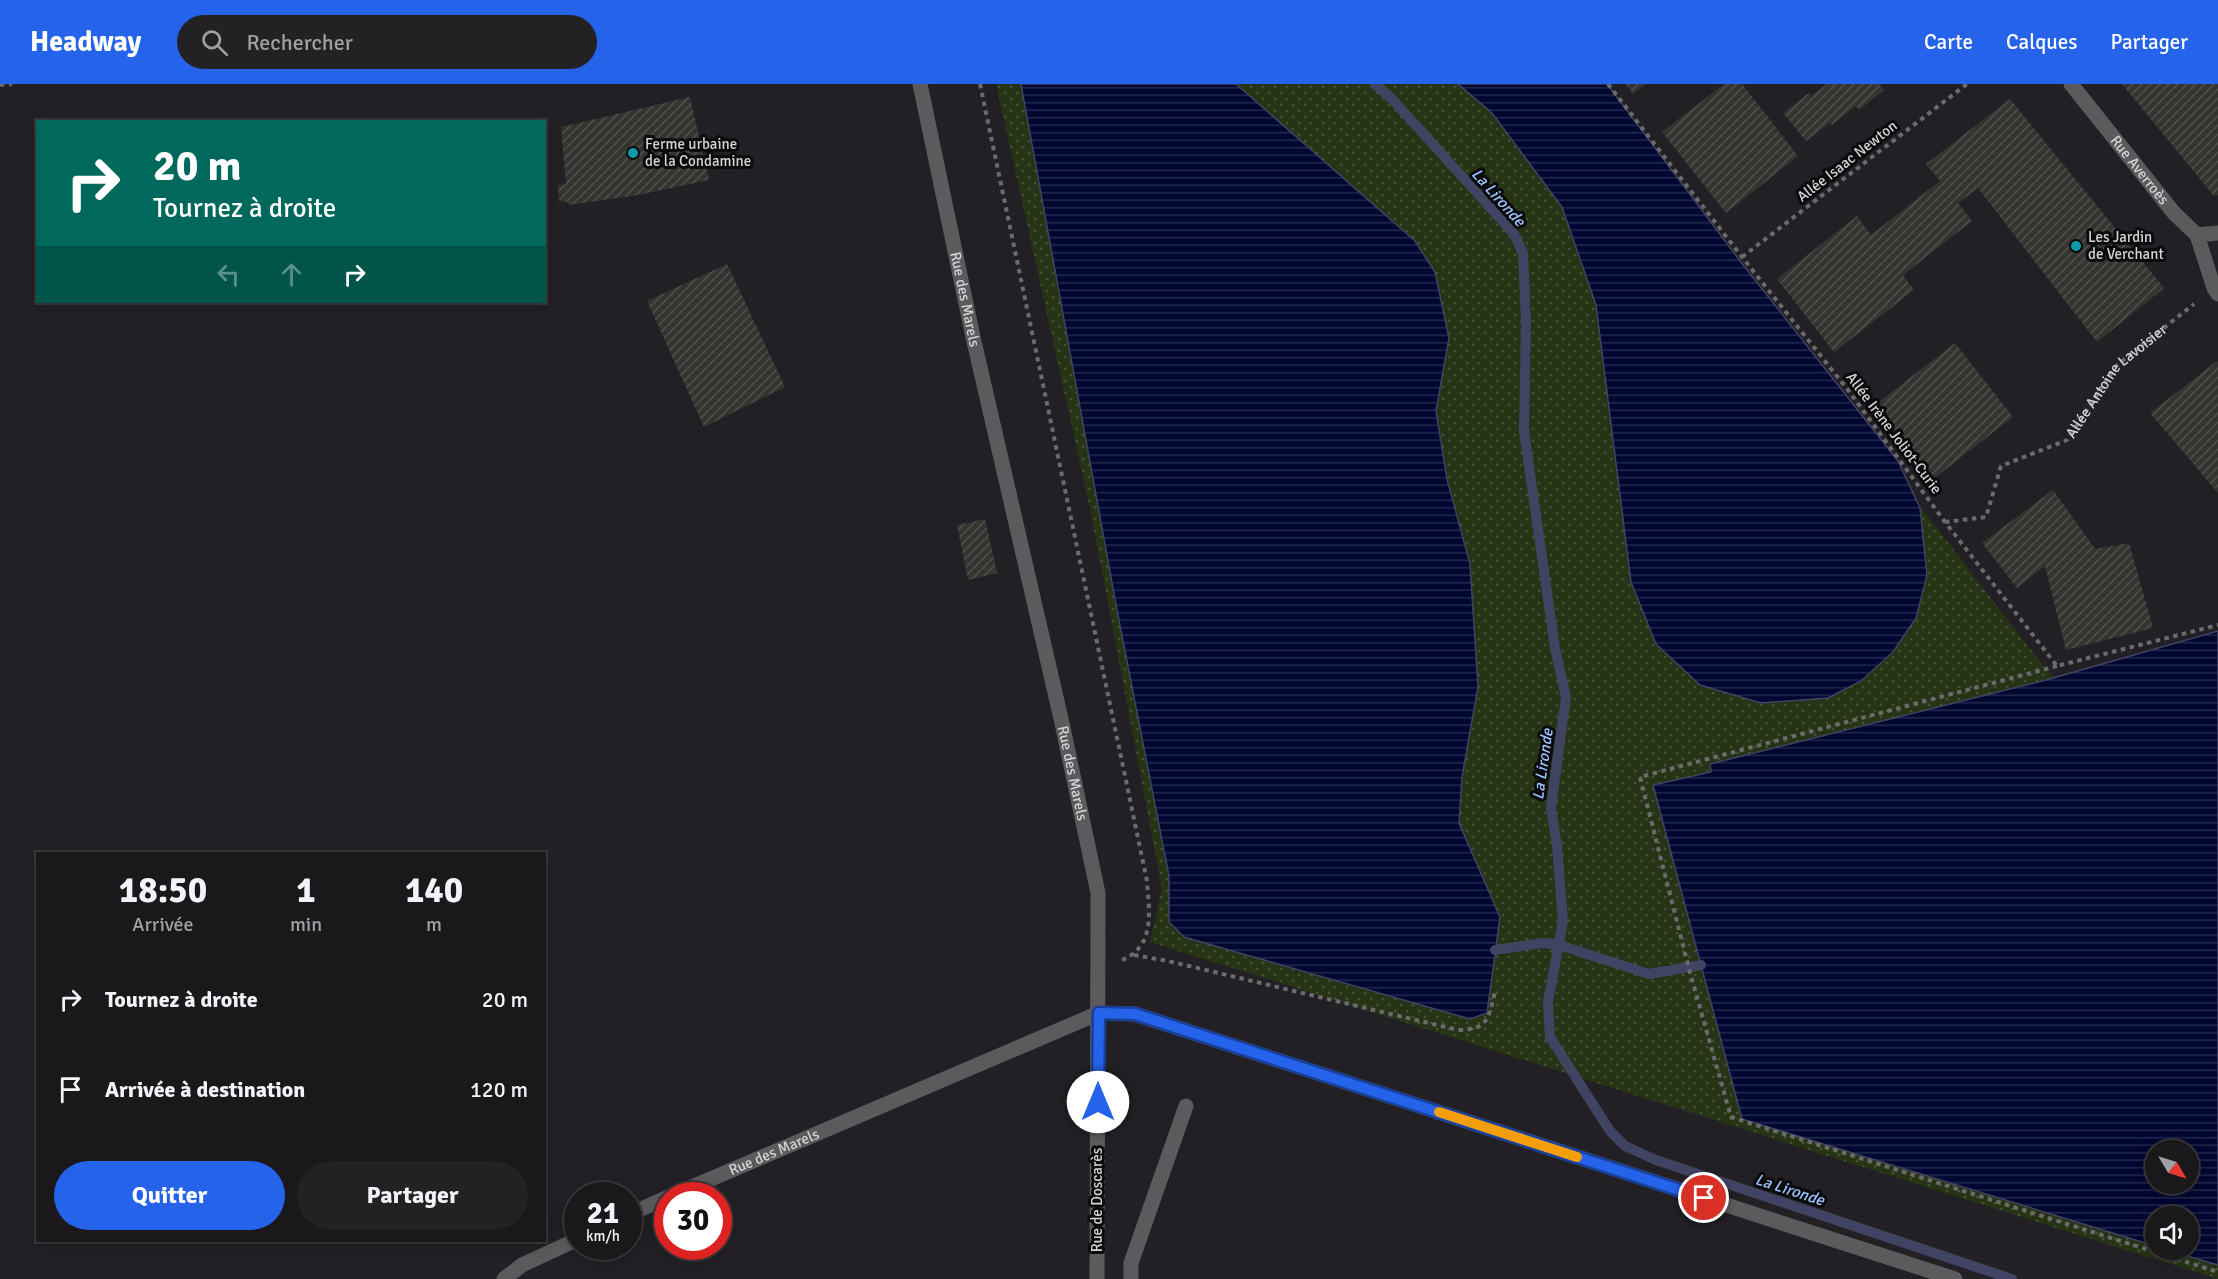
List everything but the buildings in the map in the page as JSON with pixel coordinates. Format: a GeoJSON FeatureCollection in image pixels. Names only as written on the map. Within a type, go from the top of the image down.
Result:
{"type":"FeatureCollection","features":[{"type":"Feature","properties":{"kind":"street","name":"Rue des Marels"},"geometry":{"type":"LineString","coordinates":[[702,1182],[1099,1013],[1098,893],[1060,712],[973,337],[920,84]]}},
{"type":"Feature","properties":{"kind":"street","name":"Rue Averroès"},"geometry":{"type":"LineString","coordinates":[[2071,84],[2174,213],[2197,235]]}},
{"type":"Feature","properties":{"kind":"street"},"geometry":{"type":"LineString","coordinates":[[2216,291],[2197,235],[2218,233]]}},
{"type":"Feature","properties":{"kind":"street","name":"Rue de Doscarès"},"geometry":{"type":"LineString","coordinates":[[1097,1279],[1099,1013]]}},
{"type":"Feature","properties":{"kind":"street"},"geometry":{"type":"LineString","coordinates":[[1099,1013],[1135,1014],[1955,1279]]}},
{"type":"Feature","properties":{"kind":"street"},"geometry":{"type":"LineString","coordinates":[[1131,1279],[1131,1263],[1186,1106]]}},
{"type":"Feature","properties":{"kind":"street"},"geometry":{"type":"LineString","coordinates":[[504,1279],[522,1264],[564,1245]]}},
{"type":"Feature","properties":{"kind":"path"},"geometry":{"type":"LineString","coordinates":[[0,85],[12,84]]}},
{"type":"Feature","properties":{"kind":"path"},"geometry":{"type":"LineString","coordinates":[[980,84],[1147,881],[1150,919],[1143,945],[1134,955],[1116,962]]}},
{"type":"Feature","properties":{"kind":"path","name":"Allée Irène Joliot-Curie"},"geometry":{"type":"LineString","coordinates":[[1608,84],[1848,390],[1945,522],[2057,666]]}},
{"type":"Feature","properties":{"kind":"path","name":"Allée Isaac Newton"},"geometry":{"type":"LineString","coordinates":[[1742,257],[1967,84]]}},
{"type":"Feature","properties":{"kind":"path","name":"Allée Antoine Lavoisier"},"geometry":{"type":"LineString","coordinates":[[1945,522],[1986,518],[2001,466],[2067,440],[2116,366],[2216,291]]}},
{"type":"Feature","properties":{"kind":"path"},"geometry":{"type":"LineString","coordinates":[[2218,625],[1640,777],[1686,957],[1731,1117],[2218,1272]]}},
{"type":"Feature","properties":{"kind":"path"},"geometry":{"type":"LineString","coordinates":[[1134,955],[1458,1029],[1476,1029],[1488,1019],[1495,992]]}},
{"type":"Feature","properties":{"kind":"green space"},"geometry":{"type":"Polygon","coordinates":[[[996,84],[1594,84],[2055,681],[2218,641],[2218,1279],[2158,1260],[2199,1260],[2199,1206],[2145,1206],[2145,1256],[1150,942],[1162,889],[1090,508],[996,84]]]}},
{"type":"Feature","properties":{"kind":"water"},"geometry":{"type":"Polygon","coordinates":[[[1021,84],[1236,84],[1415,241],[1435,272],[1449,338],[1436,411],[1447,479],[1470,564],[1478,687],[1462,777],[1459,823],[1500,917],[1487,1013],[1470,1019],[1184,937],[1169,922],[1169,876],[1117,610],[1021,84]]]}},
{"type":"Feature","properties":{"kind":"water"},"geometry":{"type":"Polygon","coordinates":[[[1458,84],[1607,84],[1740,261],[1898,461],[1920,508],[1927,575],[1916,618],[1893,652],[1861,681],[1828,698],[1761,703],[1700,685],[1656,644],[1631,582],[1596,305],[1562,207],[1492,113],[1458,84]]]}},
{"type":"Feature","properties":{"kind":"water"},"geometry":{"type":"Polygon","coordinates":[[[2218,631],[2218,1265],[2199,1259],[2199,1206],[2145,1206],[2145,1243],[1742,1119],[1653,785],[1711,772],[1710,764],[2046,680],[2218,631]]]}},
{"type":"Feature","properties":{"kind":"waterway","name":"La Lironde"},"geometry":{"type":"LineString","coordinates":[[1375,84],[1392,99],[1514,234],[1523,253],[1526,322],[1524,431],[1555,648],[1566,697],[1551,808],[1557,846],[1563,921],[1548,1002],[1550,1037],[1610,1131],[1625,1146],[1656,1160],[2012,1279]]}},
{"type":"Feature","properties":{"kind":"waterway"},"geometry":{"type":"LineString","coordinates":[[1495,950],[1543,943],[1559,945],[1649,974],[1701,965]]}},
{"type":"Feature","properties":{"kind":"slow traffic"},"geometry":{"type":"LineString","coordinates":[[1439,1112],[1577,1157]]}},
{"type":"Feature","properties":{"kind":"place","name":"Ferme urbaine de la Condamine"},"geometry":{"type":"Point","coordinates":[633,153]}},
{"type":"Feature","properties":{"kind":"place","name":"Les Jardin de Verchant"},"geometry":{"type":"Point","coordinates":[2076,246]}},
{"type":"Feature","properties":{"kind":"route"},"geometry":{"type":"LineString","coordinates":[[1098,1102],[1099,1013],[1135,1014],[1704,1198]]}}]}
